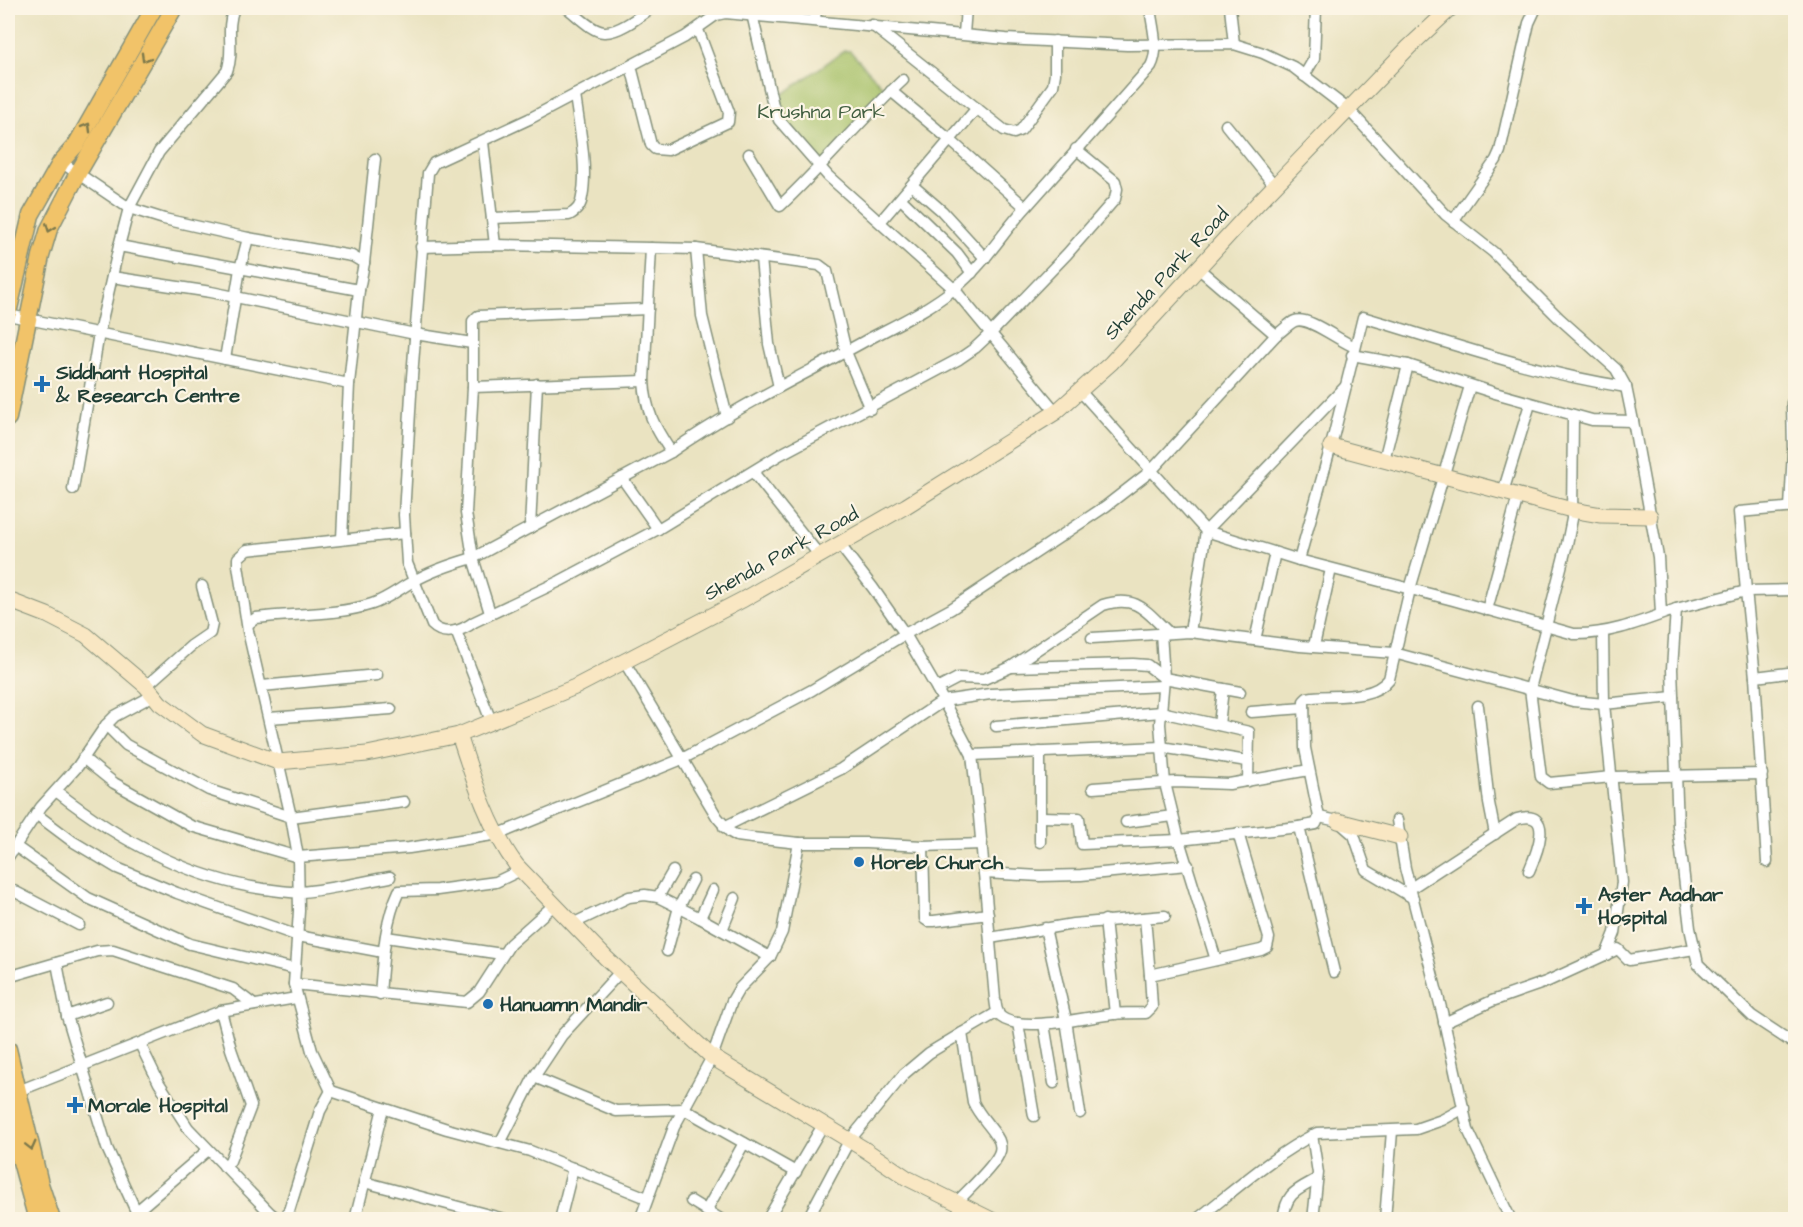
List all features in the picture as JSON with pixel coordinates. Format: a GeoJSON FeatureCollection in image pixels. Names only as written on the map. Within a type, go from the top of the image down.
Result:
{"type":"FeatureCollection","features":[{"type":"Feature","properties":{"kind":"main road"},"geometry":{"type":"LineString","coordinates":[[8,314],[31,215],[61,162],[76,145],[154,8]]}},
{"type":"Feature","properties":{"kind":"main road"},"geometry":{"type":"LineString","coordinates":[[8,418],[41,256],[49,229],[78,173],[174,8]]}},
{"type":"Feature","properties":{"kind":"main road","name":"Shenda Park Road"},"geometry":{"type":"LineString","coordinates":[[8,600],[46,615],[86,635],[150,691],[160,703],[202,734],[278,762],[367,754],[459,735],[575,687],[744,599],[906,506],[1056,412],[1111,363],[1275,186],[1409,47],[1451,8]]}},
{"type":"Feature","properties":{"kind":"main road"},"geometry":{"type":"LineString","coordinates":[[1331,446],[1572,510],[1601,515],[1650,516]]}},
{"type":"Feature","properties":{"kind":"main road"},"geometry":{"type":"LineString","coordinates":[[459,735],[477,791],[513,860],[620,972],[712,1057],[907,1178],[992,1220]]}},
{"type":"Feature","properties":{"kind":"main road"},"geometry":{"type":"LineString","coordinates":[[1338,821],[1400,837]]}},
{"type":"Feature","properties":{"kind":"main road"},"geometry":{"type":"LineString","coordinates":[[8,1049],[13,1093],[52,1220]]}},
{"type":"Feature","properties":{"kind":"main road"},"geometry":{"type":"LineString","coordinates":[[8,1114],[12,1149],[37,1220]]}},
{"type":"Feature","properties":{"kind":"street"},"geometry":{"type":"LineString","coordinates":[[73,489],[99,333],[129,208],[159,152],[227,71],[230,64],[229,27],[234,8]]}},
{"type":"Feature","properties":{"kind":"street"},"geometry":{"type":"LineString","coordinates":[[567,8],[593,28],[603,32],[615,30],[651,8]]}},
{"type":"Feature","properties":{"kind":"street"},"geometry":{"type":"LineString","coordinates":[[815,20],[816,8]]}},
{"type":"Feature","properties":{"kind":"street"},"geometry":{"type":"LineString","coordinates":[[964,34],[966,8]]}},
{"type":"Feature","properties":{"kind":"street"},"geometry":{"type":"LineString","coordinates":[[248,624],[256,618],[346,610],[371,604],[442,567],[472,558],[671,452],[726,417],[920,311],[954,289],[972,273],[1025,207],[1151,66],[1155,56],[1155,45],[1150,8]]}},
{"type":"Feature","properties":{"kind":"street"},"geometry":{"type":"LineString","coordinates":[[1230,8],[1234,44]]}},
{"type":"Feature","properties":{"kind":"street"},"geometry":{"type":"LineString","coordinates":[[1304,76],[1314,59],[1316,8]]}},
{"type":"Feature","properties":{"kind":"street"},"geometry":{"type":"LineString","coordinates":[[1453,221],[1496,160],[1500,150],[1529,23],[1536,8]]}},
{"type":"Feature","properties":{"kind":"street"},"geometry":{"type":"LineString","coordinates":[[1076,149],[1115,182],[1117,189],[1115,199],[1067,254],[975,348],[870,409],[781,454],[658,529],[560,581],[490,613],[465,628],[456,631],[437,630],[432,625],[407,563],[404,515],[421,247],[428,173],[434,163],[483,142],[698,30],[722,10],[1006,39],[1155,45],[1234,44],[1263,53],[1293,67],[1349,110],[1420,189],[1453,221],[1493,252],[1559,318],[1616,369],[1626,387],[1658,557],[1661,614]]}},
{"type":"Feature","properties":{"kind":"street"},"geometry":{"type":"LineString","coordinates":[[752,14],[772,105],[779,120],[820,167],[954,289],[1056,412]]}},
{"type":"Feature","properties":{"kind":"street"},"geometry":{"type":"LineString","coordinates":[[872,25],[1004,130],[1014,133],[1021,130],[1053,86],[1056,74],[1055,41]]}},
{"type":"Feature","properties":{"kind":"street"},"geometry":{"type":"LineString","coordinates":[[631,66],[651,145],[655,149],[668,150],[728,122],[729,112],[698,30]]}},
{"type":"Feature","properties":{"kind":"street"},"geometry":{"type":"LineString","coordinates":[[749,154],[780,206],[903,80]]}},
{"type":"Feature","properties":{"kind":"street"},"geometry":{"type":"LineString","coordinates":[[891,91],[1025,207]]}},
{"type":"Feature","properties":{"kind":"street"},"geometry":{"type":"LineString","coordinates":[[492,218],[569,214],[575,212],[579,207],[582,198],[583,168],[575,95]]}},
{"type":"Feature","properties":{"kind":"street"},"geometry":{"type":"LineString","coordinates":[[880,222],[977,108]]}},
{"type":"Feature","properties":{"kind":"street"},"geometry":{"type":"LineString","coordinates":[[1226,125],[1275,186]]}},
{"type":"Feature","properties":{"kind":"street"},"geometry":{"type":"LineString","coordinates":[[483,142],[495,245]]}},
{"type":"Feature","properties":{"kind":"street"},"geometry":{"type":"LineString","coordinates":[[342,540],[349,384],[375,159]]}},
{"type":"Feature","properties":{"kind":"street"},"geometry":{"type":"LineString","coordinates":[[61,162],[129,208],[164,219],[248,238],[352,256],[364,263]]}},
{"type":"Feature","properties":{"kind":"street"},"geometry":{"type":"LineString","coordinates":[[912,185],[942,211],[985,258]]}},
{"type":"Feature","properties":{"kind":"street"},"geometry":{"type":"LineString","coordinates":[[901,199],[957,253],[972,273]]}},
{"type":"Feature","properties":{"kind":"street"},"geometry":{"type":"LineString","coordinates":[[225,359],[240,269],[248,238]]}},
{"type":"Feature","properties":{"kind":"street"},"geometry":{"type":"LineString","coordinates":[[421,247],[495,245],[696,249],[819,265],[827,271],[846,352],[870,409]]}},
{"type":"Feature","properties":{"kind":"street"},"geometry":{"type":"LineString","coordinates":[[119,246],[359,290]]}},
{"type":"Feature","properties":{"kind":"street"},"geometry":{"type":"LineString","coordinates":[[651,248],[645,399],[651,421],[671,452]]}},
{"type":"Feature","properties":{"kind":"street"},"geometry":{"type":"LineString","coordinates":[[696,249],[702,316],[726,417]]}},
{"type":"Feature","properties":{"kind":"street"},"geometry":{"type":"LineString","coordinates":[[761,258],[769,344],[779,387]]}},
{"type":"Feature","properties":{"kind":"street"},"geometry":{"type":"LineString","coordinates":[[1198,267],[1276,335]]}},
{"type":"Feature","properties":{"kind":"street"},"geometry":{"type":"LineString","coordinates":[[112,277],[236,297],[415,334],[472,343]]}},
{"type":"Feature","properties":{"kind":"street"},"geometry":{"type":"LineString","coordinates":[[490,613],[472,558],[466,513],[473,387],[473,321],[478,316],[648,309]]}},
{"type":"Feature","properties":{"kind":"street"},"geometry":{"type":"LineString","coordinates":[[8,314],[349,384]]}},
{"type":"Feature","properties":{"kind":"street"},"geometry":{"type":"LineString","coordinates":[[1299,560],[1331,446],[1363,317],[1521,365],[1626,387]]}},
{"type":"Feature","properties":{"kind":"street"},"geometry":{"type":"LineString","coordinates":[[83,758],[114,783],[191,826],[298,856],[409,848],[499,834],[681,759],[812,690],[951,609],[1096,513],[1151,471],[1276,335],[1294,321],[1307,320],[1354,351],[1408,365],[1530,404],[1592,420],[1633,421]]}},
{"type":"Feature","properties":{"kind":"street"},"geometry":{"type":"LineString","coordinates":[[1384,460],[1408,365]]}},
{"type":"Feature","properties":{"kind":"street"},"geometry":{"type":"LineString","coordinates":[[473,387],[644,381]]}},
{"type":"Feature","properties":{"kind":"street"},"geometry":{"type":"LineString","coordinates":[[530,528],[537,384]]}},
{"type":"Feature","properties":{"kind":"street"},"geometry":{"type":"LineString","coordinates":[[1190,632],[1206,531],[1346,386]]}},
{"type":"Feature","properties":{"kind":"street"},"geometry":{"type":"LineString","coordinates":[[1041,817],[1079,818],[1082,844],[1179,840],[1316,824],[1319,817],[1305,748],[1304,701],[1307,698],[1362,694],[1383,687],[1389,679],[1410,589],[1470,386]]}},
{"type":"Feature","properties":{"kind":"street"},"geometry":{"type":"LineString","coordinates":[[1080,392],[1206,531],[1275,554],[1574,634],[1589,635],[1604,632],[1676,609],[1746,591],[1796,590]]}},
{"type":"Feature","properties":{"kind":"street"},"geometry":{"type":"LineString","coordinates":[[1767,862],[1755,677],[1739,512],[1793,508],[1792,403],[1796,396]]}},
{"type":"Feature","properties":{"kind":"street"},"geometry":{"type":"LineString","coordinates":[[1487,610],[1530,404]]}},
{"type":"Feature","properties":{"kind":"street"},"geometry":{"type":"LineString","coordinates":[[1573,415],[1572,510],[1567,544],[1530,689],[1541,777],[1549,783],[1612,777],[1762,774]]}},
{"type":"Feature","properties":{"kind":"street"},"geometry":{"type":"LineString","coordinates":[[753,472],[820,556]]}},
{"type":"Feature","properties":{"kind":"street"},"geometry":{"type":"LineString","coordinates":[[622,478],[658,529]]}},
{"type":"Feature","properties":{"kind":"street"},"geometry":{"type":"LineString","coordinates":[[405,533],[248,550],[238,558],[248,631],[298,856],[298,936],[294,984],[312,1052],[331,1091],[447,1129],[530,1151],[647,1198]]}},
{"type":"Feature","properties":{"kind":"street"},"geometry":{"type":"LineString","coordinates":[[840,545],[905,634],[938,689],[972,755],[995,999],[998,1012],[1002,1017],[1018,1023],[1044,1024],[1150,1010],[1152,1002],[1145,918]]}},
{"type":"Feature","properties":{"kind":"street"},"geometry":{"type":"LineString","coordinates":[[1255,640],[1275,554]]}},
{"type":"Feature","properties":{"kind":"street"},"geometry":{"type":"LineString","coordinates":[[1314,646],[1331,569]]}},
{"type":"Feature","properties":{"kind":"street"},"geometry":{"type":"LineString","coordinates":[[8,857],[36,814],[83,758],[106,725],[150,691],[191,646],[210,633],[212,624],[202,586]]}},
{"type":"Feature","properties":{"kind":"street"},"geometry":{"type":"LineString","coordinates":[[938,689],[958,678],[984,679],[1011,668],[1103,605],[1118,600],[1140,606],[1164,633],[1161,747],[1165,783],[1179,840],[1216,960]]}},
{"type":"Feature","properties":{"kind":"street"},"geometry":{"type":"LineString","coordinates":[[1676,609],[1672,669],[1678,826],[1690,928],[1698,964],[1752,1016],[1796,1045]]}},
{"type":"Feature","properties":{"kind":"street"},"geometry":{"type":"LineString","coordinates":[[456,631],[491,721]]}},
{"type":"Feature","properties":{"kind":"street"},"geometry":{"type":"LineString","coordinates":[[1092,638],[1190,632],[1394,653],[1573,701],[1604,704],[1673,697]]}},
{"type":"Feature","properties":{"kind":"street"},"geometry":{"type":"LineString","coordinates":[[1604,632],[1604,704],[1622,882],[1615,933],[1606,955]]}},
{"type":"Feature","properties":{"kind":"street"},"geometry":{"type":"LineString","coordinates":[[624,661],[724,827],[737,836],[799,843],[923,846],[982,844]]}},
{"type":"Feature","properties":{"kind":"street"},"geometry":{"type":"LineString","coordinates":[[1011,668],[1147,665],[1163,682]]}},
{"type":"Feature","properties":{"kind":"street"},"geometry":{"type":"LineString","coordinates":[[1755,677],[1796,672]]}},
{"type":"Feature","properties":{"kind":"street"},"geometry":{"type":"LineString","coordinates":[[262,686],[377,675]]}},
{"type":"Feature","properties":{"kind":"street"},"geometry":{"type":"LineString","coordinates":[[724,827],[841,769],[943,701],[990,694],[1163,682],[1240,692]]}},
{"type":"Feature","properties":{"kind":"street"},"geometry":{"type":"LineString","coordinates":[[1219,725],[1223,689]]}},
{"type":"Feature","properties":{"kind":"street"},"geometry":{"type":"LineString","coordinates":[[1478,706],[1489,803],[1495,834]]}},
{"type":"Feature","properties":{"kind":"street"},"geometry":{"type":"LineString","coordinates":[[1251,712],[1304,708]]}},
{"type":"Feature","properties":{"kind":"street"},"geometry":{"type":"LineString","coordinates":[[269,718],[391,709]]}},
{"type":"Feature","properties":{"kind":"street"},"geometry":{"type":"LineString","coordinates":[[996,726],[1161,712],[1249,732],[1248,781]]}},
{"type":"Feature","properties":{"kind":"street"},"geometry":{"type":"LineString","coordinates":[[106,725],[126,745],[209,790],[291,817],[404,802]]}},
{"type":"Feature","properties":{"kind":"street"},"geometry":{"type":"LineString","coordinates":[[972,755],[1161,747],[1247,761]]}},
{"type":"Feature","properties":{"kind":"street"},"geometry":{"type":"LineString","coordinates":[[1040,752],[1040,842]]}},
{"type":"Feature","properties":{"kind":"street"},"geometry":{"type":"LineString","coordinates":[[1093,788],[1165,783],[1229,784],[1309,770]]}},
{"type":"Feature","properties":{"kind":"street"},"geometry":{"type":"LineString","coordinates":[[56,791],[86,815],[128,840],[208,876],[247,886],[298,893],[390,877]]}},
{"type":"Feature","properties":{"kind":"street"},"geometry":{"type":"LineString","coordinates":[[36,814],[72,841],[117,868],[177,893],[298,936],[383,952]]}},
{"type":"Feature","properties":{"kind":"street"},"geometry":{"type":"LineString","coordinates":[[1126,822],[1173,816]]}},
{"type":"Feature","properties":{"kind":"street"},"geometry":{"type":"LineString","coordinates":[[1319,817],[1338,821],[1354,835],[1366,870],[1412,893]]}},
{"type":"Feature","properties":{"kind":"street"},"geometry":{"type":"LineString","coordinates":[[1412,893],[1495,834],[1525,817],[1538,822],[1540,829],[1540,843],[1529,871]]}},
{"type":"Feature","properties":{"kind":"street"},"geometry":{"type":"LineString","coordinates":[[1397,820],[1468,1130],[1511,1220]]}},
{"type":"Feature","properties":{"kind":"street"},"geometry":{"type":"LineString","coordinates":[[1299,827],[1334,972]]}},
{"type":"Feature","properties":{"kind":"street"},"geometry":{"type":"LineString","coordinates":[[1150,975],[1268,947],[1269,942],[1238,833]]}},
{"type":"Feature","properties":{"kind":"street"},"geometry":{"type":"LineString","coordinates":[[640,1220],[674,1127],[712,1057],[732,1001],[739,989],[770,957],[782,932],[799,843]]}},
{"type":"Feature","properties":{"kind":"street"},"geometry":{"type":"LineString","coordinates":[[15,846],[88,898],[190,944],[295,969]]}},
{"type":"Feature","properties":{"kind":"street"},"geometry":{"type":"LineString","coordinates":[[923,846],[925,919],[934,921],[988,914]]}},
{"type":"Feature","properties":{"kind":"street"},"geometry":{"type":"LineString","coordinates":[[984,873],[1040,876],[1081,875],[1188,865]]}},
{"type":"Feature","properties":{"kind":"street"},"geometry":{"type":"LineString","coordinates":[[380,994],[383,952],[399,891],[437,890],[496,882],[521,870]]}},
{"type":"Feature","properties":{"kind":"street"},"geometry":{"type":"LineString","coordinates":[[658,897],[673,871]]}},
{"type":"Feature","properties":{"kind":"street"},"geometry":{"type":"LineString","coordinates":[[667,951],[679,907],[693,879]]}},
{"type":"Feature","properties":{"kind":"street"},"geometry":{"type":"LineString","coordinates":[[8,888],[79,925]]}},
{"type":"Feature","properties":{"kind":"street"},"geometry":{"type":"LineString","coordinates":[[700,918],[713,891]]}},
{"type":"Feature","properties":{"kind":"street"},"geometry":{"type":"LineString","coordinates":[[572,924],[629,897],[658,897],[770,957]]}},
{"type":"Feature","properties":{"kind":"street"},"geometry":{"type":"LineString","coordinates":[[722,930],[735,898]]}},
{"type":"Feature","properties":{"kind":"street"},"geometry":{"type":"LineString","coordinates":[[294,984],[466,1002],[479,992],[510,944],[555,904]]}},
{"type":"Feature","properties":{"kind":"street"},"geometry":{"type":"LineString","coordinates":[[990,938],[1105,920],[1165,916]]}},
{"type":"Feature","properties":{"kind":"street"},"geometry":{"type":"LineString","coordinates":[[1105,920],[1115,1014]]}},
{"type":"Feature","properties":{"kind":"street"},"geometry":{"type":"LineString","coordinates":[[1045,928],[1066,1020],[1080,1113]]}},
{"type":"Feature","properties":{"kind":"street"},"geometry":{"type":"LineString","coordinates":[[386,937],[502,954]]}},
{"type":"Feature","properties":{"kind":"street"},"geometry":{"type":"LineString","coordinates":[[1444,1023],[1618,950],[1629,960],[1695,949]]}},
{"type":"Feature","properties":{"kind":"street"},"geometry":{"type":"LineString","coordinates":[[8,977],[97,951],[113,950],[232,989],[254,1005]]}},
{"type":"Feature","properties":{"kind":"street"},"geometry":{"type":"LineString","coordinates":[[57,963],[67,1016],[107,1148],[139,1215],[208,1150]]}},
{"type":"Feature","properties":{"kind":"street"},"geometry":{"type":"LineString","coordinates":[[500,1143],[534,1077],[562,1035],[620,972]]}},
{"type":"Feature","properties":{"kind":"street"},"geometry":{"type":"LineString","coordinates":[[13,1093],[221,1011],[296,998]]}},
{"type":"Feature","properties":{"kind":"street"},"geometry":{"type":"LineString","coordinates":[[67,1016],[107,1002]]}},
{"type":"Feature","properties":{"kind":"street"},"geometry":{"type":"LineString","coordinates":[[221,1011],[231,1049],[251,1106],[230,1161],[224,1166]]}},
{"type":"Feature","properties":{"kind":"street"},"geometry":{"type":"LineString","coordinates":[[807,1220],[849,1141],[904,1074],[929,1053],[998,1012]]}},
{"type":"Feature","properties":{"kind":"street"},"geometry":{"type":"LineString","coordinates":[[1018,1023],[1034,1116]]}},
{"type":"Feature","properties":{"kind":"street"},"geometry":{"type":"LineString","coordinates":[[1044,1024],[1054,1083]]}},
{"type":"Feature","properties":{"kind":"street"},"geometry":{"type":"LineString","coordinates":[[957,1202],[996,1160],[1000,1151],[997,1136],[977,1112],[973,1102],[962,1033]]}},
{"type":"Feature","properties":{"kind":"street"},"geometry":{"type":"LineString","coordinates":[[140,1044],[164,1092],[188,1128],[279,1220]]}},
{"type":"Feature","properties":{"kind":"street"},"geometry":{"type":"LineString","coordinates":[[534,1077],[616,1111],[684,1109],[796,1172]]}},
{"type":"Feature","properties":{"kind":"street"},"geometry":{"type":"LineString","coordinates":[[286,1220],[320,1111],[331,1091]]}},
{"type":"Feature","properties":{"kind":"street"},"geometry":{"type":"LineString","coordinates":[[355,1220],[383,1108]]}},
{"type":"Feature","properties":{"kind":"street"},"geometry":{"type":"LineString","coordinates":[[1196,1220],[1257,1172],[1312,1135],[1329,1131],[1416,1129],[1464,1108]]}},
{"type":"Feature","properties":{"kind":"street"},"geometry":{"type":"LineString","coordinates":[[767,1220],[823,1125]]}},
{"type":"Feature","properties":{"kind":"street"},"geometry":{"type":"LineString","coordinates":[[1385,1220],[1392,1131]]}},
{"type":"Feature","properties":{"kind":"street"},"geometry":{"type":"LineString","coordinates":[[1312,1135],[1317,1179],[1313,1220]]}},
{"type":"Feature","properties":{"kind":"street"},"geometry":{"type":"LineString","coordinates":[[706,1210],[744,1143]]}},
{"type":"Feature","properties":{"kind":"street"},"geometry":{"type":"LineString","coordinates":[[560,1220],[573,1168]]}},
{"type":"Feature","properties":{"kind":"street"},"geometry":{"type":"LineString","coordinates":[[1283,1220],[1287,1200],[1296,1190],[1317,1179]]}},
{"type":"Feature","properties":{"kind":"street"},"geometry":{"type":"LineString","coordinates":[[364,1182],[508,1220]]}},
{"type":"Feature","properties":{"kind":"street"},"geometry":{"type":"LineString","coordinates":[[691,1201],[721,1219]]}},
{"type":"Feature","properties":{"kind":"green space","name":"Krushna Park"},"geometry":{"type":"Polygon","coordinates":[[[844,51],[850,51],[886,90],[823,163],[779,120],[772,102],[844,51]]]}},
{"type":"Feature","properties":{"kind":"place","name":"Siddhant Hospital & Research Centre"},"geometry":{"type":"Point","coordinates":[42,384]}},
{"type":"Feature","properties":{"kind":"place","name":"Horeb Church"},"geometry":{"type":"Point","coordinates":[859,862]}},
{"type":"Feature","properties":{"kind":"place","name":"Aster Aadhar Hospital"},"geometry":{"type":"Point","coordinates":[1584,906]}},
{"type":"Feature","properties":{"kind":"place","name":"Hanuamn Mandir"},"geometry":{"type":"Point","coordinates":[488,1004]}},
{"type":"Feature","properties":{"kind":"place","name":"Morale Hospital"},"geometry":{"type":"Point","coordinates":[75,1105]}}]}
